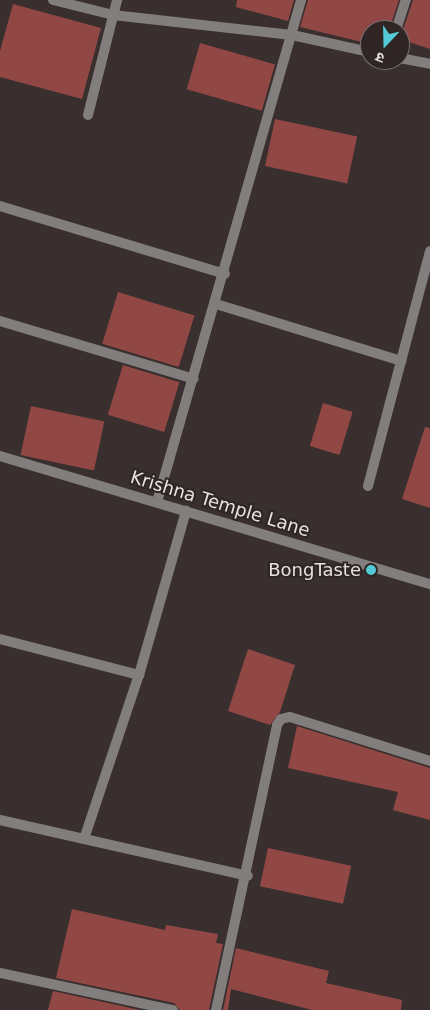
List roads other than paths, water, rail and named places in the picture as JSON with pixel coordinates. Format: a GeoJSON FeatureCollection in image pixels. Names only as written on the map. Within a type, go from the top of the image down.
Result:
{"type":"FeatureCollection","features":[{"type":"Feature","properties":{"kind":"street"},"geometry":{"type":"LineString","coordinates":[[54,0],[113,15],[292,36],[360,50]]}},
{"type":"Feature","properties":{"kind":"street"},"geometry":{"type":"LineString","coordinates":[[88,115],[117,0]]}},
{"type":"Feature","properties":{"kind":"street"},"geometry":{"type":"LineString","coordinates":[[157,502],[225,274],[301,0]]}},
{"type":"Feature","properties":{"kind":"street"},"geometry":{"type":"LineString","coordinates":[[399,20],[406,0]]}},
{"type":"Feature","properties":{"kind":"street"},"geometry":{"type":"LineString","coordinates":[[410,60],[430,64]]}},
{"type":"Feature","properties":{"kind":"street"},"geometry":{"type":"LineString","coordinates":[[0,206],[225,274]]}},
{"type":"Feature","properties":{"kind":"street"},"geometry":{"type":"LineString","coordinates":[[368,486],[430,251]]}},
{"type":"Feature","properties":{"kind":"street"},"geometry":{"type":"LineString","coordinates":[[216,304],[401,361]]}},
{"type":"Feature","properties":{"kind":"street"},"geometry":{"type":"LineString","coordinates":[[0,321],[194,379]]}},
{"type":"Feature","properties":{"kind":"street","name":"Krishna Temple Lane"},"geometry":{"type":"LineString","coordinates":[[0,456],[430,584]]}},
{"type":"Feature","properties":{"kind":"street"},"geometry":{"type":"LineString","coordinates":[[84,839],[139,675],[186,511]]}},
{"type":"Feature","properties":{"kind":"street"},"geometry":{"type":"LineString","coordinates":[[0,639],[139,675]]}},
{"type":"Feature","properties":{"kind":"street"},"geometry":{"type":"LineString","coordinates":[[216,1010],[248,876],[276,725],[281,720],[290,717],[430,761]]}},
{"type":"Feature","properties":{"kind":"street"},"geometry":{"type":"LineString","coordinates":[[0,820],[248,876]]}},
{"type":"Feature","properties":{"kind":"street"},"geometry":{"type":"LineString","coordinates":[[0,973],[173,1010]]}},
{"type":"Feature","properties":{"kind":"place","name":"BongTaste"},"geometry":{"type":"Point","coordinates":[371,570]}}]}
